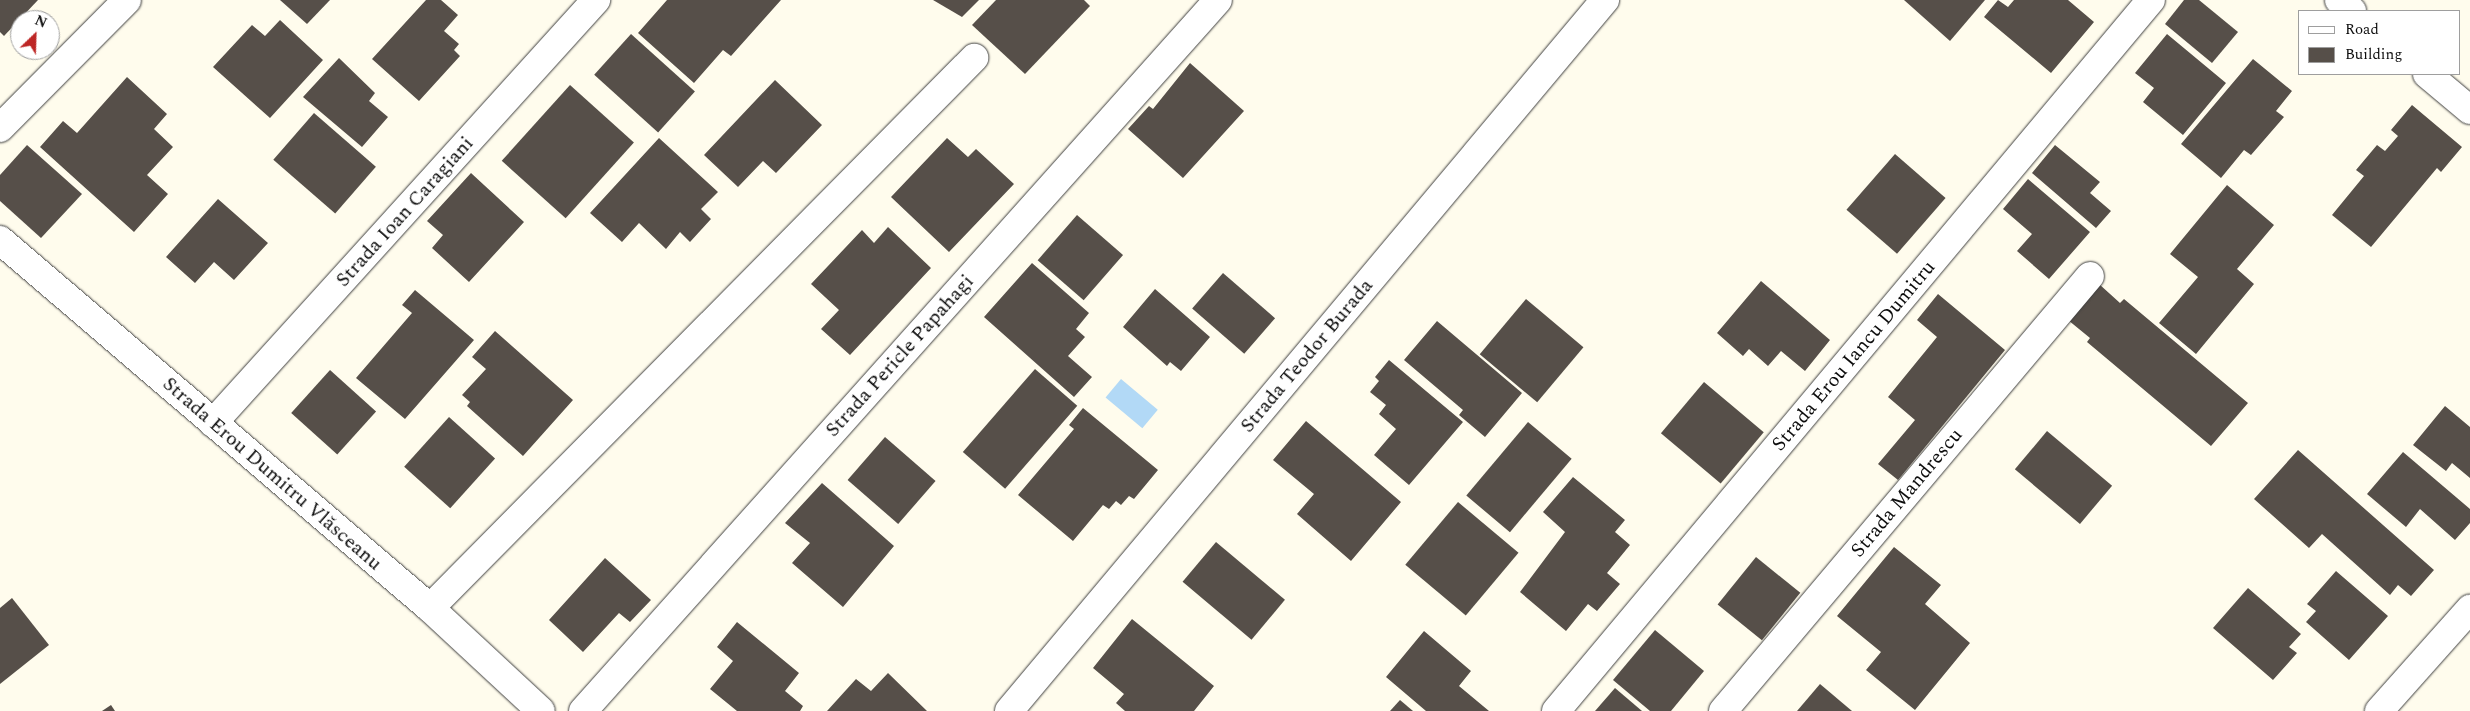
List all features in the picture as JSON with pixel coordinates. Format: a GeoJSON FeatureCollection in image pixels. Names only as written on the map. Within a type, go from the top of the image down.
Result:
{"type":"FeatureCollection","features":[{"type":"Feature","properties":{"kind":"street"},"geometry":{"type":"LineString","coordinates":[[0,128],[127,0]]}},
{"type":"Feature","properties":{"kind":"street","name":"Strada Ioan Caragiani"},"geometry":{"type":"LineString","coordinates":[[213,423],[596,0]]}},
{"type":"Feature","properties":{"kind":"street","name":"Strada Pericle Papahagi"},"geometry":{"type":"LineString","coordinates":[[583,711],[1218,0]]}},
{"type":"Feature","properties":{"kind":"street","name":"Strada Teodor Burada"},"geometry":{"type":"LineString","coordinates":[[1009,711],[1605,0]]}},
{"type":"Feature","properties":{"kind":"street","name":"Strada Erou Iancu Dumitru"},"geometry":{"type":"LineString","coordinates":[[1556,711],[2151,0]]}},
{"type":"Feature","properties":{"kind":"street"},"geometry":{"type":"LineString","coordinates":[[2339,0],[2351,10]]}},
{"type":"Feature","properties":{"kind":"street"},"geometry":{"type":"LineString","coordinates":[[430,608],[974,58]]}},
{"type":"Feature","properties":{"kind":"street"},"geometry":{"type":"LineString","coordinates":[[2428,75],[2470,110]]}},
{"type":"Feature","properties":{"kind":"street","name":"Strada Erou Dumitru Vlăsceanu"},"geometry":{"type":"LineString","coordinates":[[0,240],[430,608],[541,711]]}},
{"type":"Feature","properties":{"kind":"street","name":"Strada Mandrescu"},"geometry":{"type":"LineString","coordinates":[[1723,711],[2090,276]]}},
{"type":"Feature","properties":{"kind":"street"},"geometry":{"type":"LineString","coordinates":[[2379,711],[2470,609]]}},
{"type":"Feature","properties":{"kind":"water"},"geometry":{"type":"Polygon","coordinates":[[[1121,379],[1158,410],[1142,428],[1106,397],[1121,379]]]}},
{"type":"Feature","properties":{"kind":"building"},"geometry":{"type":"Polygon","coordinates":[[[0,0],[38,0],[29,10],[10,10],[10,30],[4,36],[0,32],[0,0]]]}},
{"type":"Feature","properties":{"kind":"building"},"geometry":{"type":"Polygon","coordinates":[[[280,0],[330,0],[307,24],[280,0]]]}},
{"type":"Feature","properties":{"kind":"building"},"geometry":{"type":"Polygon","coordinates":[[[426,0],[441,0],[458,15],[444,31],[459,44],[454,50],[460,56],[419,101],[372,59],[426,0]]]}},
{"type":"Feature","properties":{"kind":"building"},"geometry":{"type":"Polygon","coordinates":[[[667,0],[781,0],[731,56],[723,50],[694,83],[638,33],[667,0]]]}},
{"type":"Feature","properties":{"kind":"building"},"geometry":{"type":"Polygon","coordinates":[[[933,0],[979,0],[962,17],[933,0]]]}},
{"type":"Feature","properties":{"kind":"building"},"geometry":{"type":"Polygon","coordinates":[[[996,0],[1084,0],[1090,6],[1025,74],[972,25],[996,0]]]}},
{"type":"Feature","properties":{"kind":"building"},"geometry":{"type":"Polygon","coordinates":[[[1904,0],[1985,0],[1950,41],[1904,0]]]}},
{"type":"Feature","properties":{"kind":"building"},"geometry":{"type":"Polygon","coordinates":[[[1998,0],[2008,7],[2014,0],[2068,0],[2094,22],[2051,73],[1984,17],[1998,0]]]}},
{"type":"Feature","properties":{"kind":"building"},"geometry":{"type":"Polygon","coordinates":[[[2184,0],[2199,0],[2238,32],[2212,63],[2165,24],[2184,0]]]}},
{"type":"Feature","properties":{"kind":"building"},"geometry":{"type":"Polygon","coordinates":[[[280,20],[323,60],[270,118],[213,67],[252,25],[265,36],[280,20]]]}},
{"type":"Feature","properties":{"kind":"building"},"geometry":{"type":"Polygon","coordinates":[[[631,34],[695,92],[658,132],[594,75],[631,34]]]}},
{"type":"Feature","properties":{"kind":"building"},"geometry":{"type":"Polygon","coordinates":[[[2167,34],[2226,83],[2183,135],[2143,102],[2154,88],[2135,73],[2167,34]]]}},
{"type":"Feature","properties":{"kind":"building"},"geometry":{"type":"Polygon","coordinates":[[[339,58],[375,93],[369,101],[388,117],[362,147],[303,97],[339,58]]]}},
{"type":"Feature","properties":{"kind":"building"},"geometry":{"type":"Polygon","coordinates":[[[2253,59],[2292,91],[2276,111],[2284,117],[2251,155],[2244,150],[2221,178],[2181,144],[2253,59]]]}},
{"type":"Feature","properties":{"kind":"building"},"geometry":{"type":"Polygon","coordinates":[[[1190,63],[1244,111],[1183,178],[1128,129],[1149,106],[1153,109],[1190,63]]]}},
{"type":"Feature","properties":{"kind":"building"},"geometry":{"type":"Polygon","coordinates":[[[127,77],[167,114],[154,129],[173,147],[147,175],[168,194],[134,232],[40,147],[63,121],[77,133],[127,77]]]}},
{"type":"Feature","properties":{"kind":"building"},"geometry":{"type":"Polygon","coordinates":[[[775,80],[822,125],[776,173],[763,161],[738,187],[704,155],[775,80]]]}},
{"type":"Feature","properties":{"kind":"building"},"geometry":{"type":"Polygon","coordinates":[[[570,85],[634,143],[566,218],[502,161],[570,85]]]}},
{"type":"Feature","properties":{"kind":"building"},"geometry":{"type":"Polygon","coordinates":[[[2412,105],[2462,147],[2441,172],[2437,168],[2371,247],[2332,215],[2364,176],[2356,170],[2377,145],[2385,151],[2398,136],[2391,130],[2412,105]]]}},
{"type":"Feature","properties":{"kind":"building"},"geometry":{"type":"Polygon","coordinates":[[[314,113],[376,167],[335,214],[273,160],[314,113]]]}},
{"type":"Feature","properties":{"kind":"building"},"geometry":{"type":"Polygon","coordinates":[[[659,138],[718,192],[701,209],[711,219],[690,242],[680,232],[666,249],[639,223],[622,242],[590,213],[659,138]]]}},
{"type":"Feature","properties":{"kind":"building"},"geometry":{"type":"Polygon","coordinates":[[[947,138],[968,157],[976,149],[1014,184],[949,252],[891,197],[947,138]]]}},
{"type":"Feature","properties":{"kind":"building"},"geometry":{"type":"Polygon","coordinates":[[[27,145],[82,194],[41,238],[0,201],[0,175],[27,145]]]}},
{"type":"Feature","properties":{"kind":"building"},"geometry":{"type":"Polygon","coordinates":[[[2055,145],[2100,182],[2090,193],[2111,211],[2096,228],[2032,173],[2055,145]]]}},
{"type":"Feature","properties":{"kind":"building"},"geometry":{"type":"Polygon","coordinates":[[[1895,154],[1946,198],[1897,254],[1846,210],[1895,154]]]}},
{"type":"Feature","properties":{"kind":"building"},"geometry":{"type":"Polygon","coordinates":[[[471,173],[524,222],[469,282],[432,248],[443,235],[427,221],[471,173]]]}},
{"type":"Feature","properties":{"kind":"building"},"geometry":{"type":"Polygon","coordinates":[[[2028,179],[2090,232],[2049,279],[2017,251],[2032,234],[2003,209],[2028,179]]]}},
{"type":"Feature","properties":{"kind":"building"},"geometry":{"type":"Polygon","coordinates":[[[2227,185],[2274,225],[2237,269],[2254,284],[2196,354],[2159,323],[2198,277],[2170,254],[2227,185]]]}},
{"type":"Feature","properties":{"kind":"building"},"geometry":{"type":"Polygon","coordinates":[[[218,199],[268,243],[234,280],[214,262],[195,283],[166,257],[218,199]]]}},
{"type":"Feature","properties":{"kind":"building"},"geometry":{"type":"Polygon","coordinates":[[[1077,215],[1123,255],[1084,300],[1038,260],[1077,215]]]}},
{"type":"Feature","properties":{"kind":"building"},"geometry":{"type":"Polygon","coordinates":[[[888,227],[931,268],[850,355],[821,329],[839,310],[811,284],[862,230],[874,243],[888,227]]]}},
{"type":"Feature","properties":{"kind":"building"},"geometry":{"type":"Polygon","coordinates":[[[1032,263],[1089,313],[1076,329],[1085,337],[1068,356],[1092,377],[1074,397],[984,317],[1032,263]]]}},
{"type":"Feature","properties":{"kind":"building"},"geometry":{"type":"Polygon","coordinates":[[[1223,273],[1275,318],[1244,354],[1192,308],[1223,273]]]}},
{"type":"Feature","properties":{"kind":"building"},"geometry":{"type":"Polygon","coordinates":[[[1761,281],[1830,340],[1805,371],[1781,351],[1768,366],[1749,349],[1743,356],[1717,333],[1761,281]]]}},
{"type":"Feature","properties":{"kind":"building"},"geometry":{"type":"Polygon","coordinates":[[[2099,284],[2120,303],[2124,299],[2248,403],[2211,446],[2087,342],[2090,338],[2068,320],[2099,284]]]}},
{"type":"Feature","properties":{"kind":"building"},"geometry":{"type":"Polygon","coordinates":[[[1155,289],[1210,337],[1181,371],[1170,362],[1167,366],[1123,327],[1155,289]]]}},
{"type":"Feature","properties":{"kind":"building"},"geometry":{"type":"Polygon","coordinates":[[[415,290],[474,340],[405,419],[356,378],[412,313],[402,305],[415,290]]]}},
{"type":"Feature","properties":{"kind":"building"},"geometry":{"type":"Polygon","coordinates":[[[1938,294],[2005,350],[1898,480],[1878,464],[1915,420],[1888,397],[1937,337],[1917,320],[1938,294]]]}},
{"type":"Feature","properties":{"kind":"building"},"geometry":{"type":"Polygon","coordinates":[[[1526,299],[1583,347],[1537,402],[1480,354],[1526,299]]]}},
{"type":"Feature","properties":{"kind":"building"},"geometry":{"type":"Polygon","coordinates":[[[1437,321],[1522,393],[1485,437],[1459,415],[1463,410],[1404,360],[1437,321]]]}},
{"type":"Feature","properties":{"kind":"building"},"geometry":{"type":"Polygon","coordinates":[[[495,331],[573,400],[523,456],[467,406],[470,402],[462,395],[486,369],[472,357],[495,331]]]}},
{"type":"Feature","properties":{"kind":"building"},"geometry":{"type":"Polygon","coordinates":[[[1389,360],[1463,422],[1409,485],[1374,455],[1396,429],[1379,414],[1386,405],[1370,392],[1379,381],[1375,377],[1389,360]]]}},
{"type":"Feature","properties":{"kind":"building"},"geometry":{"type":"Polygon","coordinates":[[[1035,369],[1077,406],[1005,489],[963,452],[1035,369]]]}},
{"type":"Feature","properties":{"kind":"building"},"geometry":{"type":"Polygon","coordinates":[[[330,370],[376,411],[337,455],[291,413],[330,370]]]}},
{"type":"Feature","properties":{"kind":"building"},"geometry":{"type":"Polygon","coordinates":[[[1704,382],[1764,432],[1721,483],[1661,433],[1704,382]]]}},
{"type":"Feature","properties":{"kind":"building"},"geometry":{"type":"Polygon","coordinates":[[[2445,406],[2470,427],[2470,478],[2452,463],[2446,471],[2413,445],[2445,406]]]}},
{"type":"Feature","properties":{"kind":"building"},"geometry":{"type":"Polygon","coordinates":[[[1083,408],[1158,470],[1134,499],[1129,496],[1121,505],[1116,501],[1109,509],[1103,505],[1073,541],[1018,495],[1074,429],[1069,425],[1083,408]]]}},
{"type":"Feature","properties":{"kind":"building"},"geometry":{"type":"Polygon","coordinates":[[[449,417],[495,458],[450,508],[404,467],[449,417]]]}},
{"type":"Feature","properties":{"kind":"building"},"geometry":{"type":"Polygon","coordinates":[[[1306,421],[1401,502],[1351,561],[1297,514],[1314,494],[1273,460],[1306,421]]]}},
{"type":"Feature","properties":{"kind":"building"},"geometry":{"type":"Polygon","coordinates":[[[1528,422],[1572,459],[1510,532],[1466,496],[1528,422]]]}},
{"type":"Feature","properties":{"kind":"building"},"geometry":{"type":"Polygon","coordinates":[[[2047,431],[2112,486],[2080,524],[2015,469],[2047,431]]]}},
{"type":"Feature","properties":{"kind":"building"},"geometry":{"type":"Polygon","coordinates":[[[885,437],[936,481],[898,524],[848,480],[885,437]]]}},
{"type":"Feature","properties":{"kind":"building"},"geometry":{"type":"Polygon","coordinates":[[[2298,450],[2434,570],[2411,596],[2398,585],[2390,595],[2322,534],[2309,548],[2254,499],[2298,450]]]}},
{"type":"Feature","properties":{"kind":"building"},"geometry":{"type":"Polygon","coordinates":[[[2403,452],[2470,509],[2470,523],[2455,540],[2420,509],[2406,527],[2367,494],[2403,452]]]}},
{"type":"Feature","properties":{"kind":"building"},"geometry":{"type":"Polygon","coordinates":[[[1573,477],[1625,520],[1615,532],[1630,545],[1607,573],[1620,584],[1597,611],[1588,604],[1566,631],[1520,592],[1565,532],[1543,512],[1573,477]]]}},
{"type":"Feature","properties":{"kind":"building"},"geometry":{"type":"Polygon","coordinates":[[[822,483],[894,546],[843,607],[792,563],[810,543],[785,523],[822,483]]]}},
{"type":"Feature","properties":{"kind":"building"},"geometry":{"type":"Polygon","coordinates":[[[1458,502],[1519,553],[1466,616],[1405,565],[1458,502]]]}},
{"type":"Feature","properties":{"kind":"building"},"geometry":{"type":"Polygon","coordinates":[[[1216,542],[1285,600],[1252,640],[1183,582],[1216,542]]]}},
{"type":"Feature","properties":{"kind":"building"},"geometry":{"type":"Polygon","coordinates":[[[1894,547],[1941,585],[1925,604],[1970,643],[1915,710],[1866,670],[1881,652],[1837,616],[1894,547]]]}},
{"type":"Feature","properties":{"kind":"building"},"geometry":{"type":"Polygon","coordinates":[[[1756,557],[1800,593],[1762,640],[1718,604],[1756,557]]]}},
{"type":"Feature","properties":{"kind":"building"},"geometry":{"type":"Polygon","coordinates":[[[605,558],[651,600],[630,622],[619,613],[583,652],[549,620],[605,558]]]}},
{"type":"Feature","properties":{"kind":"building"},"geometry":{"type":"Polygon","coordinates":[[[2336,571],[2388,616],[2349,660],[2306,622],[2316,611],[2307,604],[2336,571]]]}},
{"type":"Feature","properties":{"kind":"building"},"geometry":{"type":"Polygon","coordinates":[[[2248,588],[2301,634],[2289,647],[2297,653],[2273,680],[2213,628],[2248,588]]]}},
{"type":"Feature","properties":{"kind":"building"},"geometry":{"type":"Polygon","coordinates":[[[12,598],[49,645],[0,684],[0,608],[12,598]]]}},
{"type":"Feature","properties":{"kind":"building"},"geometry":{"type":"Polygon","coordinates":[[[1132,619],[1214,686],[1194,711],[1125,711],[1116,703],[1124,694],[1093,668],[1132,619]]]}},
{"type":"Feature","properties":{"kind":"building"},"geometry":{"type":"Polygon","coordinates":[[[737,622],[799,673],[785,691],[803,706],[800,711],[737,711],[710,689],[733,661],[717,647],[737,622]]]}},
{"type":"Feature","properties":{"kind":"building"},"geometry":{"type":"Polygon","coordinates":[[[1655,630],[1704,671],[1671,711],[1650,711],[1613,680],[1655,630]]]}},
{"type":"Feature","properties":{"kind":"building"},"geometry":{"type":"Polygon","coordinates":[[[1424,631],[1471,671],[1459,686],[1489,711],[1426,711],[1386,677],[1424,631]]]}},
{"type":"Feature","properties":{"kind":"building"},"geometry":{"type":"Polygon","coordinates":[[[888,673],[927,711],[827,711],[856,679],[871,691],[888,673]]]}},
{"type":"Feature","properties":{"kind":"building"},"geometry":{"type":"Polygon","coordinates":[[[1820,684],[1852,711],[1797,711],[1820,684]]]}},
{"type":"Feature","properties":{"kind":"building"},"geometry":{"type":"Polygon","coordinates":[[[1615,688],[1642,711],[1595,711],[1615,688]]]}},
{"type":"Feature","properties":{"kind":"building"},"geometry":{"type":"Polygon","coordinates":[[[1400,700],[1413,711],[1390,711],[1400,700]]]}},
{"type":"Feature","properties":{"kind":"building"},"geometry":{"type":"Polygon","coordinates":[[[111,705],[115,711],[102,711],[111,705]]]}}]}
